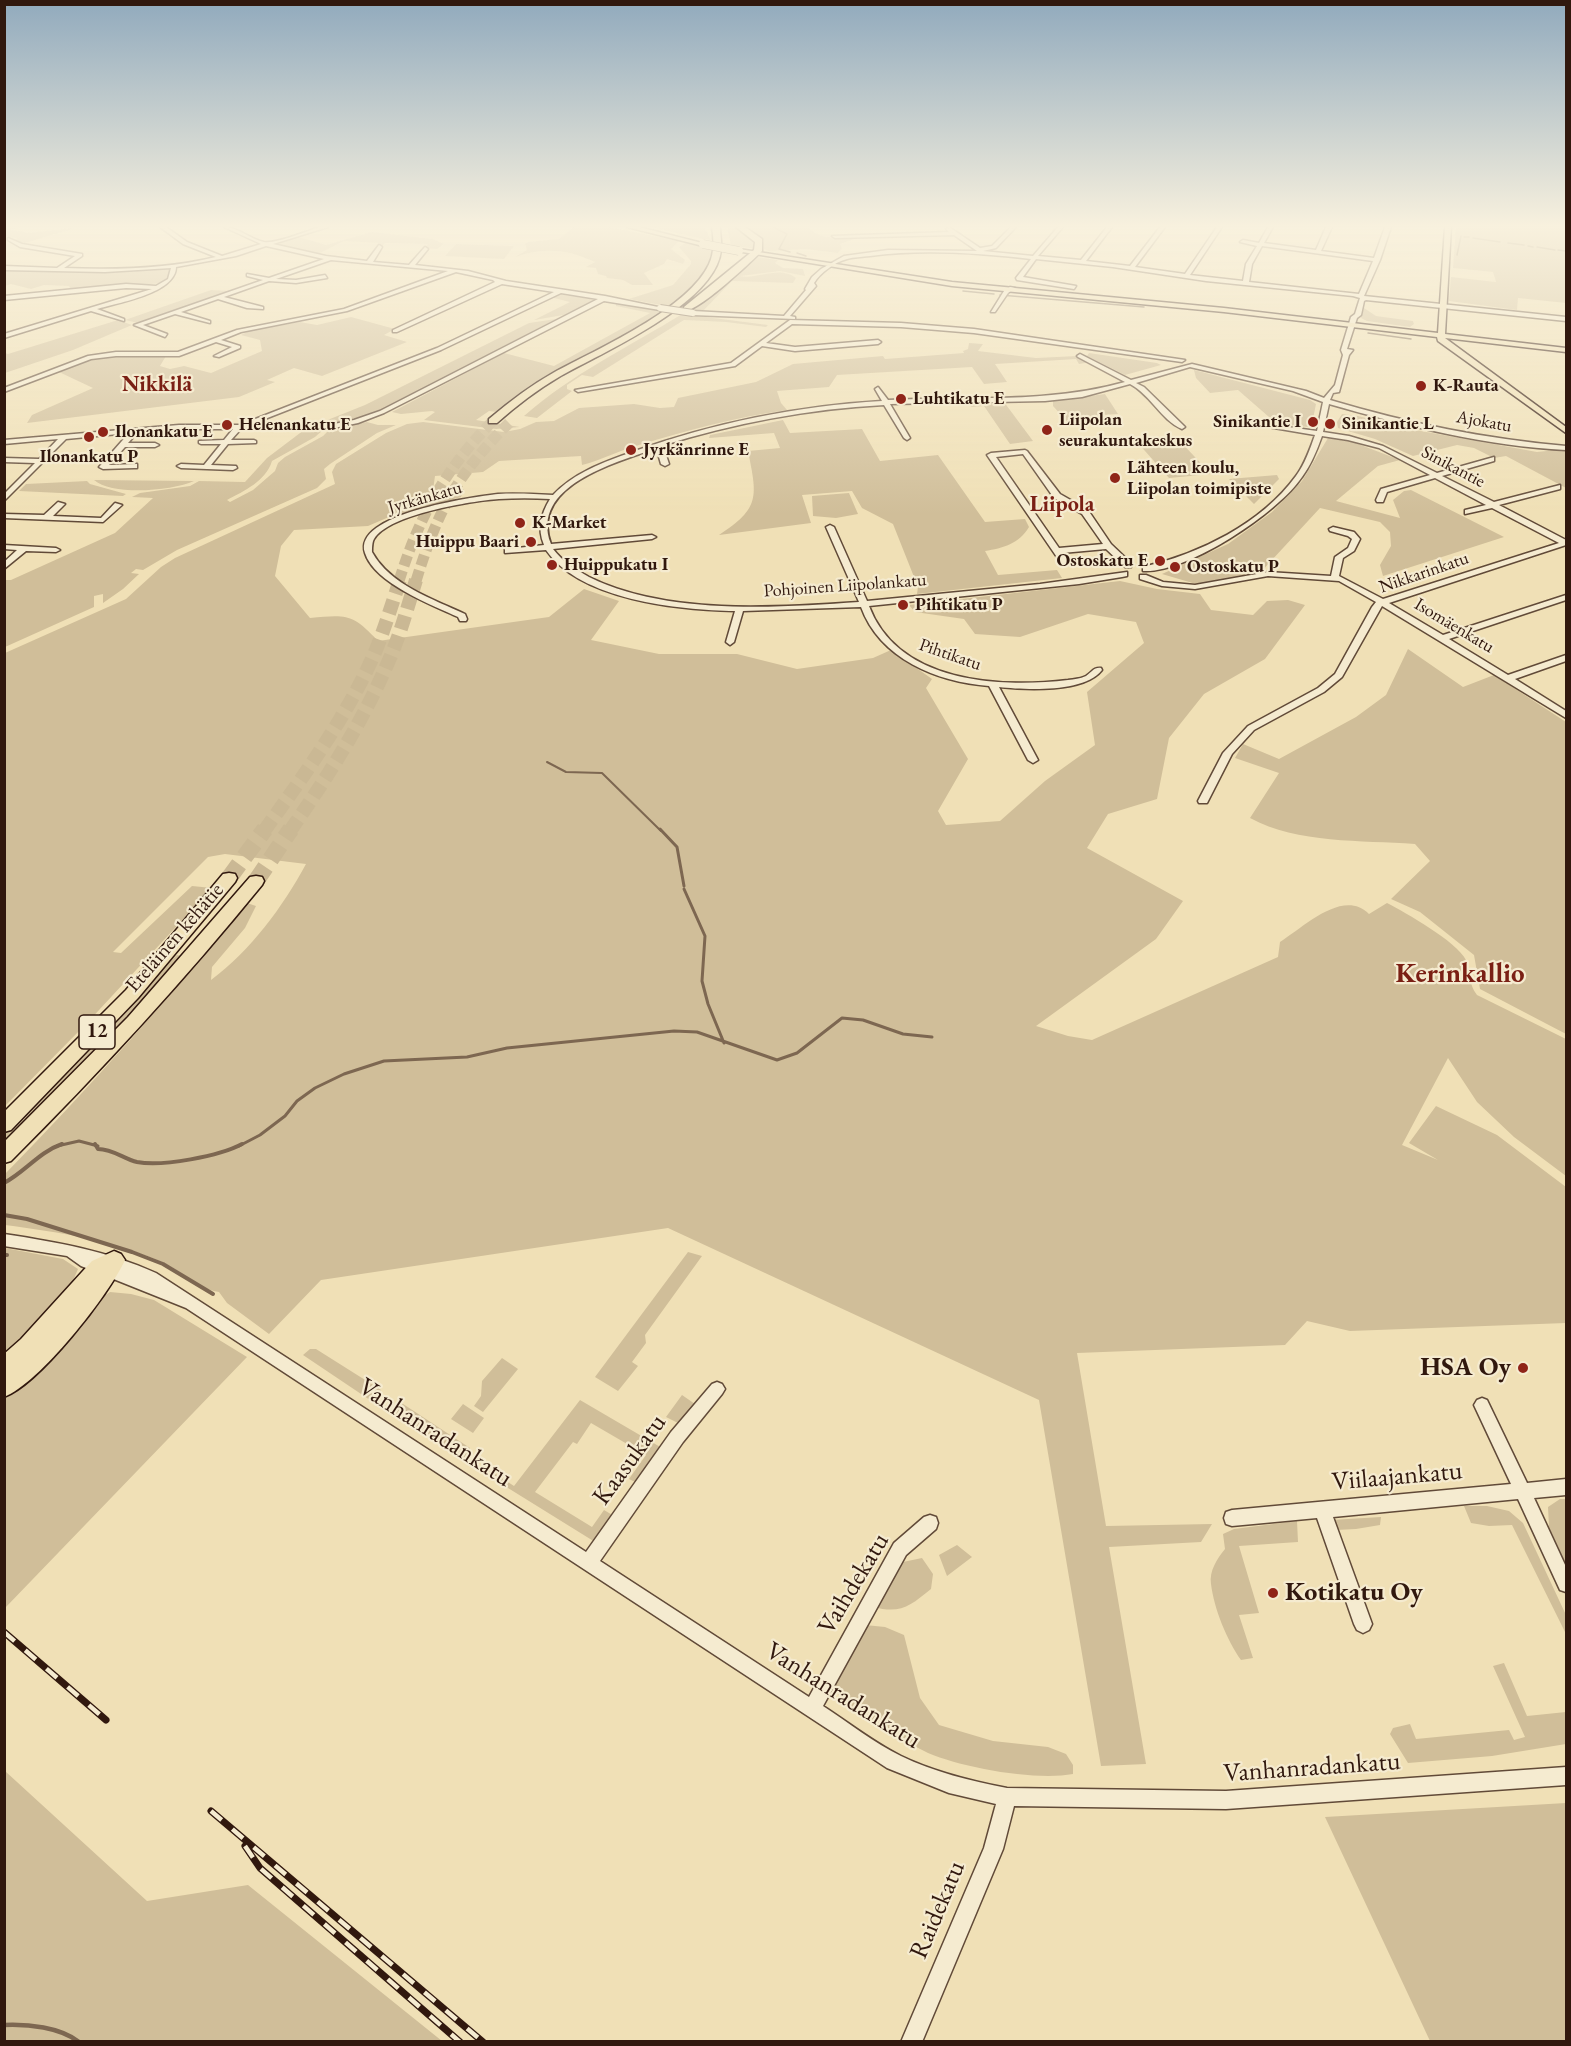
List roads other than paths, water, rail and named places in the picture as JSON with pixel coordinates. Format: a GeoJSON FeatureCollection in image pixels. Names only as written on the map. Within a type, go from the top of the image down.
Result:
{"type":"FeatureCollection","features":[{"type":"Feature","properties":{"kind":"highway"},"geometry":{"type":"LineString","coordinates":[[493,421],[545,382],[649,322]]}},
{"type":"Feature","properties":{"kind":"highway"},"geometry":{"type":"LineString","coordinates":[[620,346],[659,322]]}},
{"type":"Feature","properties":{"kind":"highway"},"geometry":{"type":"LineString","coordinates":[[524,410],[573,373],[661,322]]}},
{"type":"Feature","properties":{"kind":"highway","name":"Eteläinen kehätie"},"geometry":{"type":"LineString","coordinates":[[8,1121],[132,994],[229,878]]}},
{"type":"Feature","properties":{"kind":"highway","name":"Eteläinen kehätie"},"geometry":{"type":"LineString","coordinates":[[4,1157],[161,992],[256,881]]}},
{"type":"Feature","properties":{"kind":"highway"},"geometry":{"type":"LineString","coordinates":[[4,1369],[108,1267]]}},
{"type":"Feature","properties":{"kind":"highway"},"geometry":{"type":"LineString","coordinates":[[4,1387],[39,1356],[108,1267]]}},
{"type":"Feature","properties":{"kind":"main road"},"geometry":{"type":"LineString","coordinates":[[1369,322],[1566,348]]}},
{"type":"Feature","properties":{"kind":"main road"},"geometry":{"type":"LineString","coordinates":[[1436,322],[1435,330],[1445,344],[1566,431]]}},
{"type":"Feature","properties":{"kind":"main road"},"geometry":{"type":"LineString","coordinates":[[1435,330],[1436,322]]}},
{"type":"Feature","properties":{"kind":"street"},"geometry":{"type":"LineString","coordinates":[[4,336],[47,322]]}},
{"type":"Feature","properties":{"kind":"street"},"geometry":{"type":"LineString","coordinates":[[145,322],[137,325],[165,335]]}},
{"type":"Feature","properties":{"kind":"street"},"geometry":{"type":"LineString","coordinates":[[4,390],[90,357],[116,354],[174,355],[239,331],[282,322]]}},
{"type":"Feature","properties":{"kind":"street"},"geometry":{"type":"LineString","coordinates":[[395,331],[414,322]]}},
{"type":"Feature","properties":{"kind":"street"},"geometry":{"type":"LineString","coordinates":[[206,467],[237,428],[439,349],[495,322]]}},
{"type":"Feature","properties":{"kind":"street"},"geometry":{"type":"LineString","coordinates":[[4,442],[136,430],[242,426],[326,427],[364,420],[557,322]]}},
{"type":"Feature","properties":{"kind":"street"},"geometry":{"type":"LineString","coordinates":[[578,390],[725,368],[740,362],[786,322]]}},
{"type":"Feature","properties":{"kind":"street","name":"Ajokatu"},"geometry":{"type":"LineString","coordinates":[[834,322],[1012,336],[1163,358],[1475,437],[1566,448]]}},
{"type":"Feature","properties":{"kind":"street"},"geometry":{"type":"LineString","coordinates":[[983,333],[990,322]]}},
{"type":"Feature","properties":{"kind":"street"},"geometry":{"type":"LineString","coordinates":[[1323,420],[1334,402],[1346,355],[1352,348],[1356,322]]}},
{"type":"Feature","properties":{"kind":"street"},"geometry":{"type":"LineString","coordinates":[[983,333],[985,324]]}},
{"type":"Feature","properties":{"kind":"street"},"geometry":{"type":"LineString","coordinates":[[230,328],[239,331]]}},
{"type":"Feature","properties":{"kind":"street"},"geometry":{"type":"LineString","coordinates":[[215,340],[238,347],[217,356]]}},
{"type":"Feature","properties":{"kind":"street"},"geometry":{"type":"LineString","coordinates":[[761,344],[795,349],[878,342]]}},
{"type":"Feature","properties":{"kind":"street"},"geometry":{"type":"LineString","coordinates":[[1080,356],[1142,388],[1182,427]]}},
{"type":"Feature","properties":{"kind":"street"},"geometry":{"type":"LineString","coordinates":[[548,547],[545,540],[544,523],[546,511],[554,497],[571,483],[599,466],[701,432],[769,416],[885,402],[1058,398],[1133,383],[1186,363]]}},
{"type":"Feature","properties":{"kind":"street"},"geometry":{"type":"LineString","coordinates":[[1144,573],[1188,556],[1232,535],[1257,518],[1285,494],[1309,461],[1323,420],[1326,399],[1336,387]]}},
{"type":"Feature","properties":{"kind":"street"},"geometry":{"type":"LineString","coordinates":[[878,389],[907,438]]}},
{"type":"Feature","properties":{"kind":"street"},"geometry":{"type":"LineString","coordinates":[[1268,425],[1319,433]]}},
{"type":"Feature","properties":{"kind":"street"},"geometry":{"type":"LineString","coordinates":[[134,466],[104,466],[136,430]]}},
{"type":"Feature","properties":{"kind":"street","name":"Sinikantie"},"geometry":{"type":"LineString","coordinates":[[1319,433],[1372,444],[1566,543]]}},
{"type":"Feature","properties":{"kind":"street"},"geometry":{"type":"LineString","coordinates":[[4,499],[64,437]]}},
{"type":"Feature","properties":{"kind":"street"},"geometry":{"type":"LineString","coordinates":[[201,442],[254,442]]}},
{"type":"Feature","properties":{"kind":"street"},"geometry":{"type":"LineString","coordinates":[[123,445],[155,445]]}},
{"type":"Feature","properties":{"kind":"street"},"geometry":{"type":"LineString","coordinates":[[655,446],[660,448],[665,464]]}},
{"type":"Feature","properties":{"kind":"street"},"geometry":{"type":"LineString","coordinates":[[1066,564],[991,455],[1025,452],[1057,496],[1085,512],[1126,570]]}},
{"type":"Feature","properties":{"kind":"street"},"geometry":{"type":"LineString","coordinates":[[1380,500],[1384,490],[1491,459]]}},
{"type":"Feature","properties":{"kind":"street"},"geometry":{"type":"LineString","coordinates":[[4,460],[42,461]]}},
{"type":"Feature","properties":{"kind":"street"},"geometry":{"type":"LineString","coordinates":[[181,466],[233,468]]}},
{"type":"Feature","properties":{"kind":"street"},"geometry":{"type":"LineString","coordinates":[[1468,512],[1557,487]]}},
{"type":"Feature","properties":{"kind":"street","name":"Jyrkänkatu"},"geometry":{"type":"LineString","coordinates":[[463,619],[462,616],[386,574],[368,552],[368,543],[372,535],[379,528],[398,519],[454,503],[512,496],[554,497]]}},
{"type":"Feature","properties":{"kind":"street"},"geometry":{"type":"LineString","coordinates":[[46,518],[61,504]]}},
{"type":"Feature","properties":{"kind":"street"},"geometry":{"type":"LineString","coordinates":[[4,516],[103,520],[118,505]]}},
{"type":"Feature","properties":{"kind":"street","name":"Pihtikatu"},"geometry":{"type":"LineString","coordinates":[[830,527],[878,632],[904,656],[939,672],[993,685],[1029,686],[1079,681],[1090,678],[1098,670]]}},
{"type":"Feature","properties":{"kind":"street"},"geometry":{"type":"LineString","coordinates":[[1333,530],[1351,534],[1356,539],[1351,549],[1339,557],[1335,577]]}},
{"type":"Feature","properties":{"kind":"street"},"geometry":{"type":"LineString","coordinates":[[508,551],[652,537]]}},
{"type":"Feature","properties":{"kind":"street","name":"Nikkarinkatu"},"geometry":{"type":"LineString","coordinates":[[1203,801],[1228,753],[1251,728],[1321,690],[1338,675],[1376,607],[1382,602],[1566,543]]}},
{"type":"Feature","properties":{"kind":"street"},"geometry":{"type":"LineString","coordinates":[[1056,550],[1108,546]]}},
{"type":"Feature","properties":{"kind":"street"},"geometry":{"type":"LineString","coordinates":[[4,547],[56,550]]}},
{"type":"Feature","properties":{"kind":"street","name":"Pohjoinen Liipolankatu"},"geometry":{"type":"LineString","coordinates":[[548,547],[561,564],[579,576],[623,595],[669,603],[740,608],[800,608],[864,604],[1062,584],[1126,570],[1134,578],[1144,573]]}},
{"type":"Feature","properties":{"kind":"street"},"geometry":{"type":"LineString","coordinates":[[4,567],[24,548]]}},
{"type":"Feature","properties":{"kind":"street","name":"Isomäenkatu"},"geometry":{"type":"LineString","coordinates":[[1144,573],[1162,584],[1195,587],[1268,574],[1335,577],[1355,585],[1566,715]]}},
{"type":"Feature","properties":{"kind":"street"},"geometry":{"type":"LineString","coordinates":[[1443,638],[1566,597]]}},
{"type":"Feature","properties":{"kind":"street"},"geometry":{"type":"LineString","coordinates":[[730,642],[740,608]]}},
{"type":"Feature","properties":{"kind":"street"},"geometry":{"type":"LineString","coordinates":[[1509,678],[1566,658]]}},
{"type":"Feature","properties":{"kind":"street","name":"Pihtikatu"},"geometry":{"type":"LineString","coordinates":[[993,685],[1033,760]]}},
{"type":"Feature","properties":{"kind":"street","name":"Vanhanradankatu"},"geometry":{"type":"LineString","coordinates":[[4,1240],[72,1252],[194,1306],[893,1762],[947,1785],[1007,1797],[1226,1800],[1566,1776]]}},
{"type":"Feature","properties":{"kind":"street","name":"Kaasukatu"},"geometry":{"type":"LineString","coordinates":[[588,1564],[677,1437],[717,1389]]}},
{"type":"Feature","properties":{"kind":"street"},"geometry":{"type":"LineString","coordinates":[[1482,1405],[1566,1584]]}},
{"type":"Feature","properties":{"kind":"street","name":"Viilaajankatu"},"geometry":{"type":"LineString","coordinates":[[1232,1518],[1566,1487]]}},
{"type":"Feature","properties":{"kind":"street"},"geometry":{"type":"LineString","coordinates":[[1322,1509],[1363,1624]]}},
{"type":"Feature","properties":{"kind":"street","name":"Vaihdekatu"},"geometry":{"type":"LineString","coordinates":[[812,1708],[900,1549],[930,1523]]}},
{"type":"Feature","properties":{"kind":"street","name":"Raidekatu"},"geometry":{"type":"LineString","coordinates":[[911,2042],[993,1849],[1007,1797]]}},
{"type":"Feature","properties":{"kind":"waterway"},"geometry":{"type":"LineString","coordinates":[[1368,333],[1411,339]]}},
{"type":"Feature","properties":{"kind":"waterway"},"geometry":{"type":"LineString","coordinates":[[547,762],[566,772],[602,773],[661,831]]}},
{"type":"Feature","properties":{"kind":"waterway"},"geometry":{"type":"LineString","coordinates":[[660,829],[677,847],[684,886]]}},
{"type":"Feature","properties":{"kind":"waterway"},"geometry":{"type":"LineString","coordinates":[[684,889],[705,936],[702,981],[708,1004],[723,1041]]}},
{"type":"Feature","properties":{"kind":"waterway"},"geometry":{"type":"LineString","coordinates":[[723,1041],[777,1060],[797,1053],[842,1018],[863,1020],[903,1034],[932,1037]]}},
{"type":"Feature","properties":{"kind":"waterway"},"geometry":{"type":"LineString","coordinates":[[239,1146],[260,1135],[285,1116],[297,1101],[315,1088],[344,1074],[384,1061],[467,1057],[507,1048],[674,1031],[697,1032],[723,1041]]}},
{"type":"Feature","properties":{"kind":"waterway"},"geometry":{"type":"LineString","coordinates":[[59,1146],[79,1141],[96,1145]]}},
{"type":"Feature","properties":{"kind":"waterway"},"geometry":{"type":"LineString","coordinates":[[96,1145],[98,1149],[132,1161],[161,1163],[220,1153],[242,1144]]}},
{"type":"Feature","properties":{"kind":"waterway"},"geometry":{"type":"LineString","coordinates":[[4,1183],[46,1152],[59,1146]]}},
{"type":"Feature","properties":{"kind":"waterway"},"geometry":{"type":"LineString","coordinates":[[4,1215],[27,1219],[132,1252],[163,1264],[213,1294]]}},
{"type":"Feature","properties":{"kind":"waterway"},"geometry":{"type":"LineString","coordinates":[[4,2025],[23,2025],[53,2030],[79,2042]]}},
{"type":"Feature","properties":{"kind":"tunnel"},"geometry":{"type":"LineString","coordinates":[[399,581],[415,536],[436,495],[461,457],[493,421]]}},
{"type":"Feature","properties":{"kind":"tunnel"},"geometry":{"type":"LineString","coordinates":[[416,581],[432,534],[451,495],[475,460],[509,423]]}},
{"type":"Feature","properties":{"kind":"tunnel"},"geometry":{"type":"LineString","coordinates":[[264,831],[310,766],[352,698],[376,650],[400,580]]}},
{"type":"Feature","properties":{"kind":"tunnel"},"geometry":{"type":"LineString","coordinates":[[290,831],[317,792],[366,710],[395,646],[416,580]]}},
{"type":"Feature","properties":{"kind":"tunnel"},"geometry":{"type":"LineString","coordinates":[[229,878],[265,829]]}},
{"type":"Feature","properties":{"kind":"tunnel"},"geometry":{"type":"LineString","coordinates":[[256,881],[291,829]]}},
{"type":"Feature","properties":{"kind":"railway"},"geometry":{"type":"LineString","coordinates":[[4,1632],[106,1720]]}},
{"type":"Feature","properties":{"kind":"railway"},"geometry":{"type":"LineString","coordinates":[[211,1811],[483,2042]]}},
{"type":"Feature","properties":{"kind":"railway"},"geometry":{"type":"LineString","coordinates":[[245,1846],[260,1868],[460,2042]]}},
{"type":"Feature","properties":{"kind":"place","name":"K-Rauta"},"geometry":{"type":"Point","coordinates":[1421,386]}},
{"type":"Feature","properties":{"kind":"place","name":"Luhtikatu E"},"geometry":{"type":"Point","coordinates":[901,399]}},
{"type":"Feature","properties":{"kind":"place","name":"Sinikantie I"},"geometry":{"type":"Point","coordinates":[1313,422]}},
{"type":"Feature","properties":{"kind":"place","name":"Sinikantie L"},"geometry":{"type":"Point","coordinates":[1330,424]}},
{"type":"Feature","properties":{"kind":"place","name":"Helenankatu E"},"geometry":{"type":"Point","coordinates":[227,425]}},
{"type":"Feature","properties":{"kind":"place","name":"Liipolan seurakuntakeskus"},"geometry":{"type":"Point","coordinates":[1047,430]}},
{"type":"Feature","properties":{"kind":"place","name":"Ilonankatu E"},"geometry":{"type":"Point","coordinates":[103,432]}},
{"type":"Feature","properties":{"kind":"place","name":"Ilonankatu P"},"geometry":{"type":"Point","coordinates":[89,437]}},
{"type":"Feature","properties":{"kind":"place","name":"Jyrkänrinne E"},"geometry":{"type":"Point","coordinates":[631,450]}},
{"type":"Feature","properties":{"kind":"place","name":"Lähteen koulu, Liipolan toimipiste"},"geometry":{"type":"Point","coordinates":[1115,478]}},
{"type":"Feature","properties":{"kind":"place","name":"K-Market"},"geometry":{"type":"Point","coordinates":[520,523]}},
{"type":"Feature","properties":{"kind":"place","name":"Huippu Baari"},"geometry":{"type":"Point","coordinates":[531,542]}},
{"type":"Feature","properties":{"kind":"place","name":"Ostoskatu E"},"geometry":{"type":"Point","coordinates":[1160,561]}},
{"type":"Feature","properties":{"kind":"place","name":"Huippukatu I"},"geometry":{"type":"Point","coordinates":[552,565]}},
{"type":"Feature","properties":{"kind":"place","name":"Ostoskatu P"},"geometry":{"type":"Point","coordinates":[1175,567]}},
{"type":"Feature","properties":{"kind":"place","name":"Pihtikatu P"},"geometry":{"type":"Point","coordinates":[903,605]}},
{"type":"Feature","properties":{"kind":"place","name":"HSA Oy"},"geometry":{"type":"Point","coordinates":[1523,1368]}},
{"type":"Feature","properties":{"kind":"place","name":"Kotikatu Oy"},"geometry":{"type":"Point","coordinates":[1273,1593]}},
{"type":"Feature","properties":{"kind":"district","name":"Nikkilä"},"geometry":{"type":"Point","coordinates":[157,385]}},
{"type":"Feature","properties":{"kind":"district","name":"Liipola"},"geometry":{"type":"Point","coordinates":[1062,505]}},
{"type":"Feature","properties":{"kind":"district","name":"Kerinkallio"},"geometry":{"type":"Point","coordinates":[1460,975]}}]}
